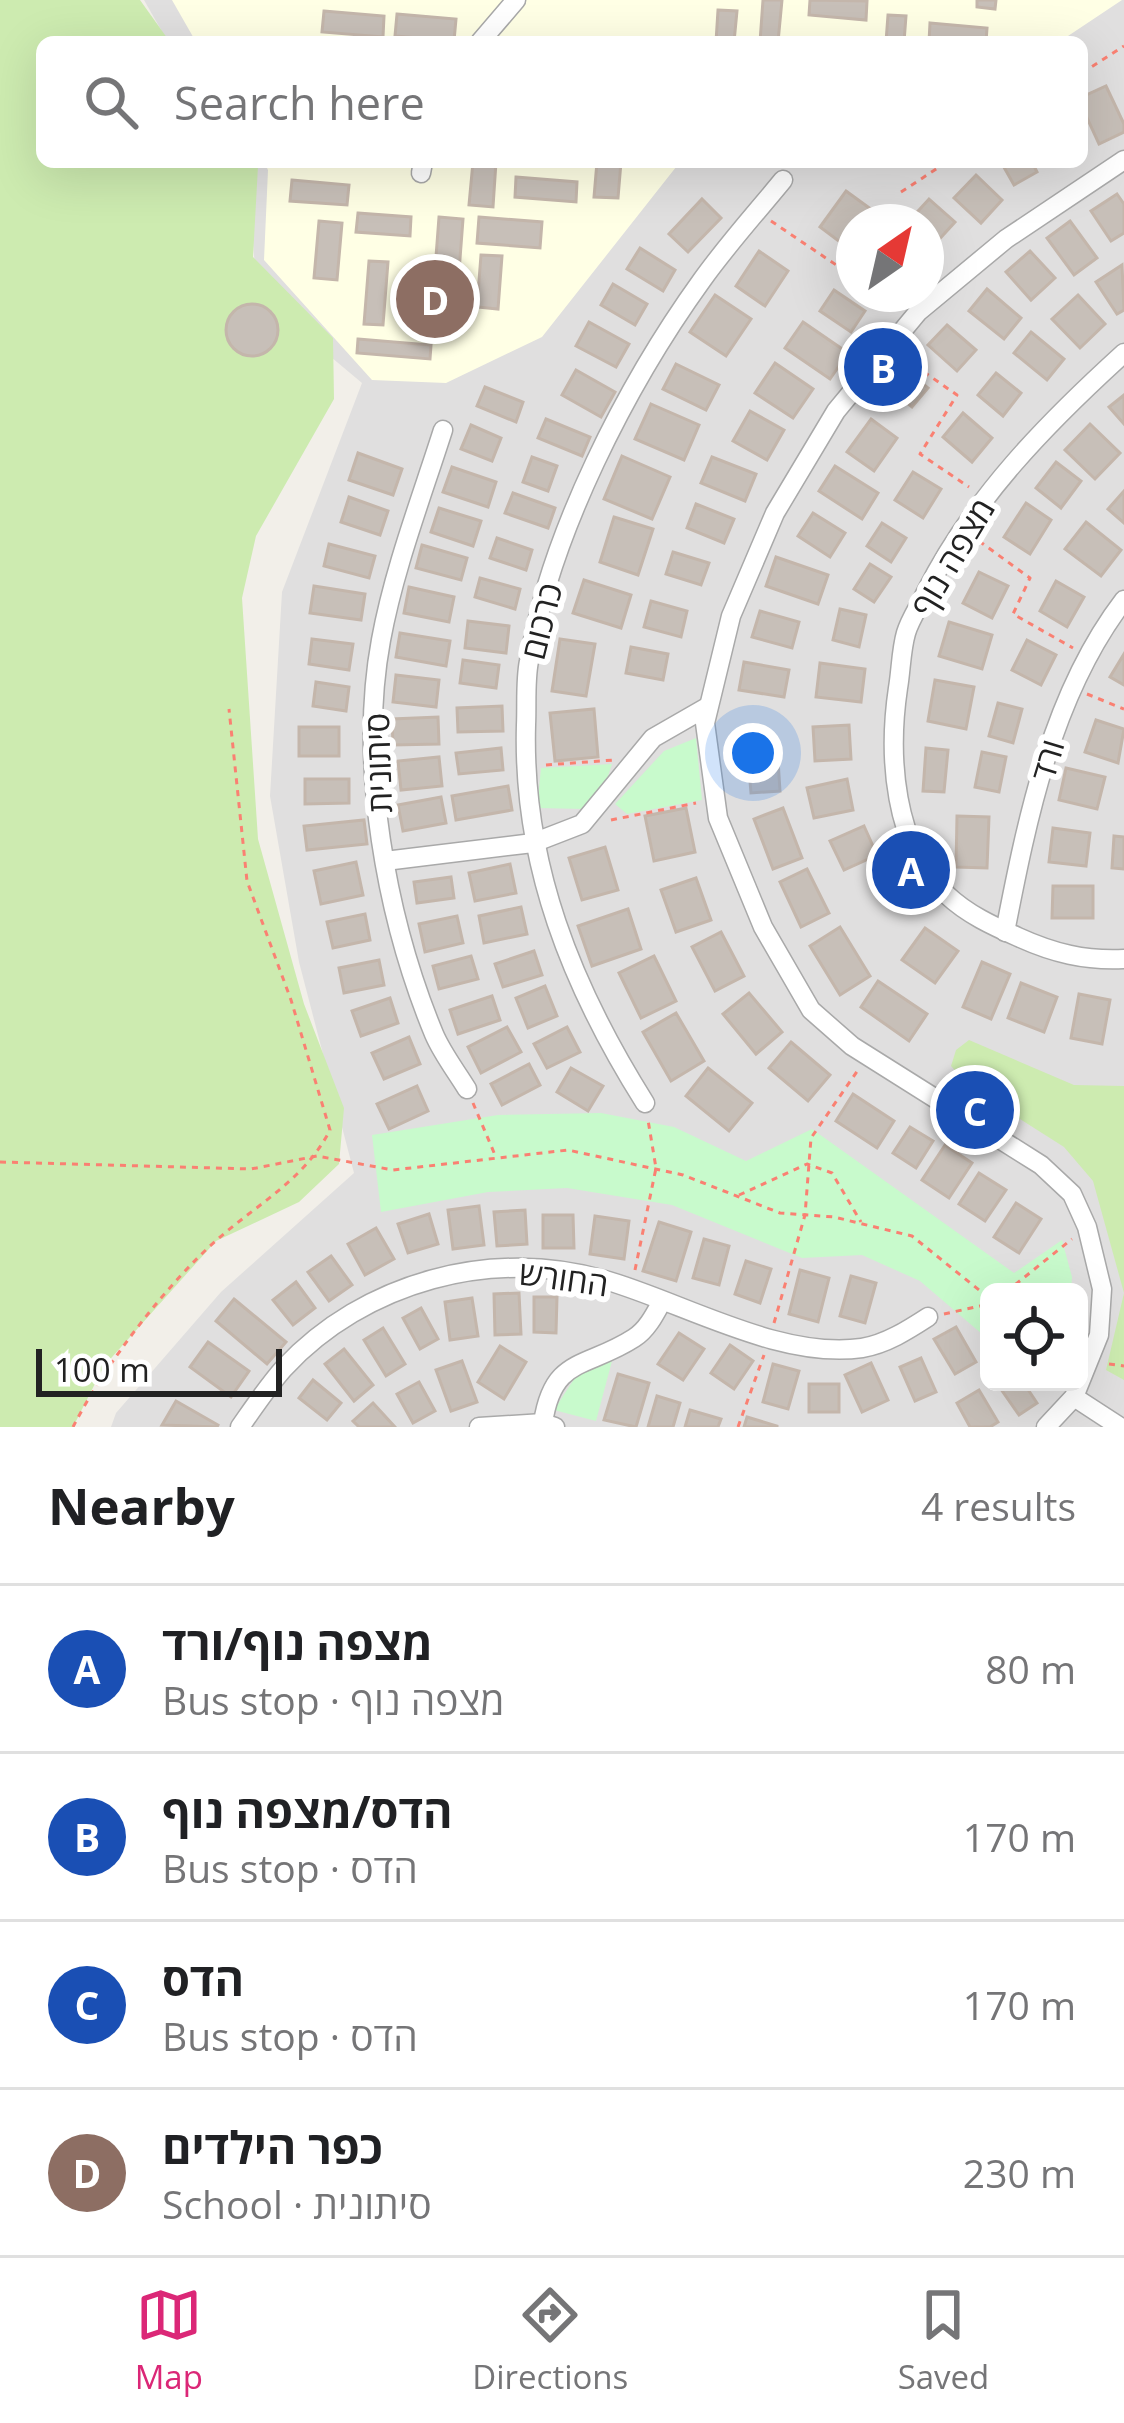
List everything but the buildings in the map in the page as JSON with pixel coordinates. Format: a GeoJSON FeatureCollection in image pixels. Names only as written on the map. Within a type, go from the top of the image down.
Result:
{"type":"FeatureCollection","features":[{"type":"Feature","properties":{"kind":"street"},"geometry":{"type":"LineString","coordinates":[[485,36],[517,0]]}},
{"type":"Feature","properties":{"kind":"street"},"geometry":{"type":"LineString","coordinates":[[1046,1427],[1074,1397],[1099,1335],[1102,1289],[1088,1227],[1072,1194],[1041,1165],[868,1056],[811,1010],[763,928],[718,818],[705,723],[731,616],[775,513],[836,411],[915,316],[1006,239],[1124,160]]}},
{"type":"Feature","properties":{"kind":"street","name":"כרכום"},"geometry":{"type":"LineString","coordinates":[[646,1103],[622,1066],[549,906],[533,843],[526,766],[528,663],[549,579],[594,466],[646,366],[703,279],[783,180]]}},
{"type":"Feature","properties":{"kind":"street","name":"מצפה נוף"},"geometry":{"type":"LineString","coordinates":[[1124,353],[1029,445],[939,567],[906,633],[895,712],[901,814],[943,893],[972,915],[1052,952],[1124,959]]}},
{"type":"Feature","properties":{"kind":"street","name":"סיתונית"},"geometry":{"type":"LineString","coordinates":[[443,430],[381,641],[372,726],[386,861],[408,960],[435,1038],[467,1089]]}},
{"type":"Feature","properties":{"kind":"street","name":"ורד"},"geometry":{"type":"LineString","coordinates":[[1005,932],[1023,840],[1064,707],[1124,600]]}},
{"type":"Feature","properties":{"kind":"street"},"geometry":{"type":"LineString","coordinates":[[386,861],[533,843],[582,824],[653,738],[707,707]]}},
{"type":"Feature","properties":{"kind":"street","name":"החורש"},"geometry":{"type":"LineString","coordinates":[[240,1427],[284,1368],[320,1334],[407,1286],[469,1271],[515,1268],[570,1273],[632,1289],[757,1333],[829,1348],[862,1348],[897,1336],[928,1317]]}},
{"type":"Feature","properties":{"kind":"street"},"geometry":{"type":"LineString","coordinates":[[479,1427],[549,1425],[547,1396],[554,1382],[637,1337],[662,1301]]}},
{"type":"Feature","properties":{"kind":"street"},"geometry":{"type":"LineString","coordinates":[[1074,1397],[1120,1427]]}},
{"type":"Feature","properties":{"kind":"path"},"geometry":{"type":"LineString","coordinates":[[1088,70],[1124,46]]}},
{"type":"Feature","properties":{"kind":"path"},"geometry":{"type":"LineString","coordinates":[[901,192],[938,168]]}},
{"type":"Feature","properties":{"kind":"path"},"geometry":{"type":"LineString","coordinates":[[758,211],[836,265]]}},
{"type":"Feature","properties":{"kind":"path"},"geometry":{"type":"LineString","coordinates":[[909,312],[915,316]]}},
{"type":"Feature","properties":{"kind":"path"},"geometry":{"type":"LineString","coordinates":[[888,348],[957,395],[920,454],[986,498]]}},
{"type":"Feature","properties":{"kind":"path"},"geometry":{"type":"LineString","coordinates":[[962,531],[1030,578],[1013,614],[1090,657]]}},
{"type":"Feature","properties":{"kind":"path"},"geometry":{"type":"LineString","coordinates":[[1073,688],[1124,709]]}},
{"type":"Feature","properties":{"kind":"path"},"geometry":{"type":"LineString","coordinates":[[73,1427],[139,1327],[216,1240],[297,1177],[317,1156],[330,1130],[291,1000],[247,881],[229,709]]}},
{"type":"Feature","properties":{"kind":"path"},"geometry":{"type":"LineString","coordinates":[[526,766],[638,758]]}},
{"type":"Feature","properties":{"kind":"path"},"geometry":{"type":"LineString","coordinates":[[582,824],[716,801]]}},
{"type":"Feature","properties":{"kind":"path"},"geometry":{"type":"LineString","coordinates":[[805,1215],[811,1138],[868,1056]]}},
{"type":"Feature","properties":{"kind":"path"},"geometry":{"type":"LineString","coordinates":[[467,1089],[496,1156]]}},
{"type":"Feature","properties":{"kind":"path"},"geometry":{"type":"LineString","coordinates":[[632,1289],[656,1168],[646,1103]]}},
{"type":"Feature","properties":{"kind":"path"},"geometry":{"type":"LineString","coordinates":[[0,1162],[251,1169],[317,1156],[393,1170],[568,1150],[656,1168],[780,1213],[912,1236],[980,1293]]}},
{"type":"Feature","properties":{"kind":"path"},"geometry":{"type":"LineString","coordinates":[[735,1197],[807,1164],[832,1173],[862,1224]]}},
{"type":"Feature","properties":{"kind":"path"},"geometry":{"type":"LineString","coordinates":[[1017,1283],[1088,1227]]}},
{"type":"Feature","properties":{"kind":"path"},"geometry":{"type":"LineString","coordinates":[[928,1317],[980,1303]]}},
{"type":"Feature","properties":{"kind":"shaded area"},"geometry":{"type":"Polygon","coordinates":[[[144,0],[1124,0],[1124,1427],[111,1427],[116,1413],[221,1292],[354,1173],[299,962],[270,796],[282,592],[362,383],[257,295],[249,188],[238,168],[1088,168],[1088,36],[165,36],[144,0]]]}},
{"type":"Feature","properties":{"kind":"shaded area"},"geometry":{"type":"Polygon","coordinates":[[[172,0],[1122,0],[1068,36],[193,36],[172,0]]]}},
{"type":"Feature","properties":{"kind":"shaded area"},"geometry":{"type":"Polygon","coordinates":[[[675,168],[542,337],[446,383],[372,380],[264,260],[268,170],[675,168]]]}},
{"type":"Feature","properties":{"kind":"green space"},"geometry":{"type":"Polygon","coordinates":[[[0,0],[140,0],[166,36],[36,36],[36,168],[258,168],[253,257],[333,338],[334,399],[256,536],[242,598],[258,839],[304,1004],[344,1108],[339,1164],[299,1202],[216,1241],[104,1366],[73,1427],[0,1427],[0,0]]]}},
{"type":"Feature","properties":{"kind":"green space"},"geometry":{"type":"Polygon","coordinates":[[[696,738],[702,800],[627,814],[615,804],[664,751],[696,738]]]}},
{"type":"Feature","properties":{"kind":"green space"},"geometry":{"type":"Polygon","coordinates":[[[612,764],[585,809],[537,808],[541,768],[612,764]]]}},
{"type":"Feature","properties":{"kind":"green space"},"geometry":{"type":"Polygon","coordinates":[[[969,1040],[1074,1085],[1124,1086],[1124,1293],[1093,1181],[1064,1147],[971,1088],[951,1066],[956,1050],[969,1040]]]}},
{"type":"Feature","properties":{"kind":"green space"},"geometry":{"type":"Polygon","coordinates":[[[601,1113],[674,1127],[746,1161],[812,1129],[1014,1273],[1062,1240],[1072,1283],[980,1283],[980,1332],[920,1281],[862,1255],[802,1258],[672,1205],[567,1188],[488,1192],[381,1212],[372,1135],[498,1115],[601,1113]]]}},
{"type":"Feature","properties":{"kind":"green space"},"geometry":{"type":"Polygon","coordinates":[[[1124,1293],[1124,1380],[1106,1370],[1124,1293]]]}},
{"type":"Feature","properties":{"kind":"green space"},"geometry":{"type":"Polygon","coordinates":[[[612,1361],[596,1421],[554,1410],[578,1373],[612,1361]]]}},
{"type":"Feature","properties":{"kind":"place","name":"כפר הילדים"},"geometry":{"type":"Point","coordinates":[435,299]}},
{"type":"Feature","properties":{"kind":"place","name":"הדס/מצפה נוף"},"geometry":{"type":"Point","coordinates":[883,367]}},
{"type":"Feature","properties":{"kind":"place","name":"מצפה נוף/ורד"},"geometry":{"type":"Point","coordinates":[911,870]}},
{"type":"Feature","properties":{"kind":"place","name":"הדס"},"geometry":{"type":"Point","coordinates":[975,1110]}}]}
